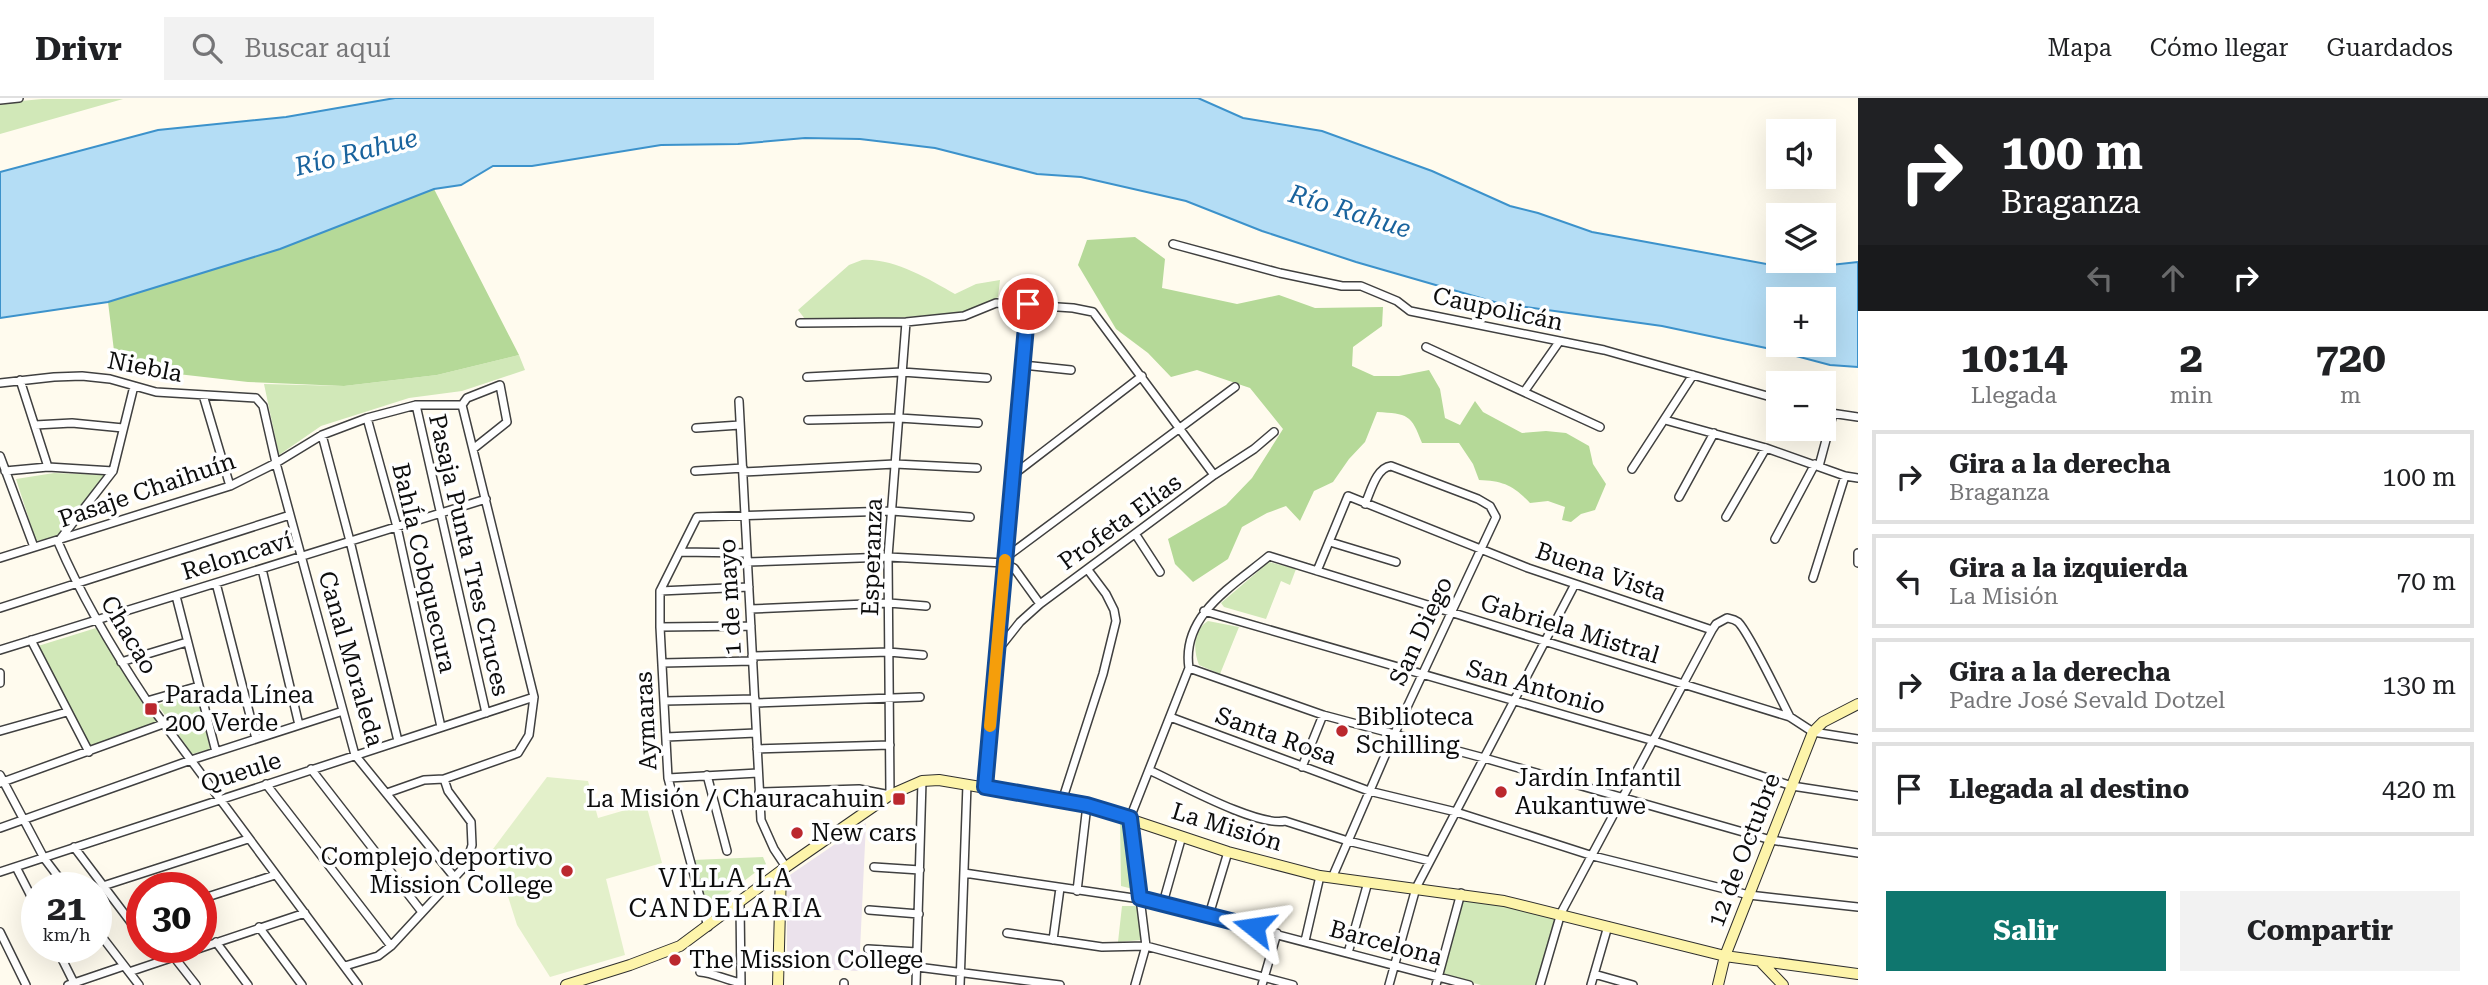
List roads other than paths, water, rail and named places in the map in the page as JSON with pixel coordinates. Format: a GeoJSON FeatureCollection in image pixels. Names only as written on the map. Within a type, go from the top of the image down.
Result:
{"type":"FeatureCollection","features":[{"type":"Feature","properties":{"kind":"street"},"geometry":{"type":"LineString","coordinates":[[1,99],[19,98]]}},
{"type":"Feature","properties":{"kind":"street","name":"Caupolicán"},"geometry":{"type":"LineString","coordinates":[[1173,244],[1280,273],[1342,286],[1361,286],[1398,301],[1410,311],[1604,350],[1766,396]]}},
{"type":"Feature","properties":{"kind":"street"},"geometry":{"type":"LineString","coordinates":[[800,323],[906,322],[972,315],[996,303],[1093,312],[1214,475]]}},
{"type":"Feature","properties":{"kind":"street"},"geometry":{"type":"LineString","coordinates":[[985,787],[1028,304]]}},
{"type":"Feature","properties":{"kind":"street","name":"Esperanza"},"geometry":{"type":"LineString","coordinates":[[890,795],[888,557],[906,322]]}},
{"type":"Feature","properties":{"kind":"street"},"geometry":{"type":"LineString","coordinates":[[1524,392],[1559,342]]}},
{"type":"Feature","properties":{"kind":"street"},"geometry":{"type":"LineString","coordinates":[[1426,347],[1600,427]]}},
{"type":"Feature","properties":{"kind":"street"},"geometry":{"type":"LineString","coordinates":[[1023,365],[1071,370]]}},
{"type":"Feature","properties":{"kind":"street"},"geometry":{"type":"LineString","coordinates":[[807,377],[902,372],[987,378]]}},
{"type":"Feature","properties":{"kind":"street"},"geometry":{"type":"LineString","coordinates":[[1632,469],[1693,375]]}},
{"type":"Feature","properties":{"kind":"street","name":"Niebla"},"geometry":{"type":"LineString","coordinates":[[0,383],[82,376],[110,379],[168,394],[256,398],[263,406],[276,463]]}},
{"type":"Feature","properties":{"kind":"street"},"geometry":{"type":"LineString","coordinates":[[1013,475],[1142,376]]}},
{"type":"Feature","properties":{"kind":"street"},"geometry":{"type":"LineString","coordinates":[[20,380],[48,467]]}},
{"type":"Feature","properties":{"kind":"street"},"geometry":{"type":"LineString","coordinates":[[387,793],[424,780],[444,779],[518,753],[529,735],[534,697],[462,405],[467,398],[499,385],[507,422],[473,449]]}},
{"type":"Feature","properties":{"kind":"street"},"geometry":{"type":"LineString","coordinates":[[58,541],[113,471],[134,386]]}},
{"type":"Feature","properties":{"kind":"street"},"geometry":{"type":"LineString","coordinates":[[1005,561],[1235,387]]}},
{"type":"Feature","properties":{"kind":"street"},"geometry":{"type":"LineString","coordinates":[[203,395],[230,486]]}},
{"type":"Feature","properties":{"kind":"street","name":"1 de mayo"},"geometry":{"type":"LineString","coordinates":[[739,401],[761,820],[783,869]]}},
{"type":"Feature","properties":{"kind":"street","name":"Pasaje Chaihuín"},"geometry":{"type":"LineString","coordinates":[[0,558],[230,486],[276,463],[322,435],[367,418],[416,405],[462,405]]}},
{"type":"Feature","properties":{"kind":"street","name":"Pasaja Punta Tres Cruces"},"geometry":{"type":"LineString","coordinates":[[416,405],[486,713]]}},
{"type":"Feature","properties":{"kind":"street"},"geometry":{"type":"LineString","coordinates":[[1836,414],[1858,417]]}},
{"type":"Feature","properties":{"kind":"street","name":"BahÍa Cobquecura"},"geometry":{"type":"LineString","coordinates":[[367,418],[397,527],[442,727]]}},
{"type":"Feature","properties":{"kind":"street"},"geometry":{"type":"LineString","coordinates":[[808,420],[899,418],[978,423]]}},
{"type":"Feature","properties":{"kind":"street"},"geometry":{"type":"LineString","coordinates":[[1665,420],[1766,448],[1844,476],[1858,478]]}},
{"type":"Feature","properties":{"kind":"street"},"geometry":{"type":"LineString","coordinates":[[34,425],[72,423],[123,428]]}},
{"type":"Feature","properties":{"kind":"street"},"geometry":{"type":"LineString","coordinates":[[696,428],[740,425]]}},
{"type":"Feature","properties":{"kind":"street","name":"Profeta Elías"},"geometry":{"type":"LineString","coordinates":[[997,652],[1020,622],[1040,604],[1274,432]]}},
{"type":"Feature","properties":{"kind":"street"},"geometry":{"type":"LineString","coordinates":[[1679,497],[1714,433]]}},
{"type":"Feature","properties":{"kind":"street"},"geometry":{"type":"LineString","coordinates":[[322,435],[398,741]]}},
{"type":"Feature","properties":{"kind":"street"},"geometry":{"type":"LineString","coordinates":[[1775,539],[1817,465],[1825,441]]}},
{"type":"Feature","properties":{"kind":"street"},"geometry":{"type":"LineString","coordinates":[[1726,517],[1766,448]]}},
{"type":"Feature","properties":{"kind":"street"},"geometry":{"type":"LineString","coordinates":[[0,456],[34,547]]}},
{"type":"Feature","properties":{"kind":"street","name":"Canal Moraleda"},"geometry":{"type":"LineString","coordinates":[[276,463],[355,755],[455,877]]}},
{"type":"Feature","properties":{"kind":"street"},"geometry":{"type":"LineString","coordinates":[[695,471],[895,464],[977,468]]}},
{"type":"Feature","properties":{"kind":"street","name":"San Diego"},"geometry":{"type":"LineString","coordinates":[[1332,878],[1394,735],[1496,517],[1490,506],[1478,499],[1391,466],[1380,471],[1365,504]]}},
{"type":"Feature","properties":{"kind":"street"},"geometry":{"type":"LineString","coordinates":[[5,471],[48,467],[113,471]]}},
{"type":"Feature","properties":{"kind":"street"},"geometry":{"type":"LineString","coordinates":[[1813,578],[1844,476]]}},
{"type":"Feature","properties":{"kind":"street","name":"Buena Vista"},"geometry":{"type":"LineString","coordinates":[[1330,542],[1348,496],[1575,584],[1713,631]]}},
{"type":"Feature","properties":{"kind":"street","name":"Reloncaví"},"geometry":{"type":"LineString","coordinates":[[0,650],[486,499]]}},
{"type":"Feature","properties":{"kind":"street"},"geometry":{"type":"LineString","coordinates":[[745,517],[892,511],[970,517]]}},
{"type":"Feature","properties":{"kind":"street"},"geometry":{"type":"LineString","coordinates":[[0,608],[290,514]]}},
{"type":"Feature","properties":{"kind":"street","name":"Aymaras"},"geometry":{"type":"LineString","coordinates":[[708,927],[668,778],[660,591],[696,517],[745,517]]}},
{"type":"Feature","properties":{"kind":"street"},"geometry":{"type":"LineString","coordinates":[[1136,535],[1160,572]]}},
{"type":"Feature","properties":{"kind":"street","name":"Chacao"},"geometry":{"type":"LineString","coordinates":[[58,541],[76,584],[147,701],[358,985]]}},
{"type":"Feature","properties":{"kind":"street"},"geometry":{"type":"LineString","coordinates":[[1317,571],[1330,542],[1396,562]]}},
{"type":"Feature","properties":{"kind":"street"},"geometry":{"type":"LineString","coordinates":[[680,552],[747,557],[888,557],[1005,561],[1014,568],[1040,604]]}},
{"type":"Feature","properties":{"kind":"street"},"geometry":{"type":"LineString","coordinates":[[1858,554],[1858,563]]}},
{"type":"Feature","properties":{"kind":"street","name":"Gabriela Mistral"},"geometry":{"type":"LineString","coordinates":[[1205,611],[1269,556],[1790,717],[1813,732],[1858,739]]}},
{"type":"Feature","properties":{"kind":"street"},"geometry":{"type":"LineString","coordinates":[[262,569],[299,725]]}},
{"type":"Feature","properties":{"kind":"street"},"geometry":{"type":"LineString","coordinates":[[1062,801],[1103,674],[1116,621],[1106,594],[1088,570]]}},
{"type":"Feature","properties":{"kind":"street"},"geometry":{"type":"LineString","coordinates":[[216,583],[256,739]]}},
{"type":"Feature","properties":{"kind":"street"},"geometry":{"type":"LineString","coordinates":[[1389,985],[1416,888],[1575,584]]}},
{"type":"Feature","properties":{"kind":"street"},"geometry":{"type":"LineString","coordinates":[[660,591],[749,587]]}},
{"type":"Feature","properties":{"kind":"street"},"geometry":{"type":"LineString","coordinates":[[176,596],[216,752]]}},
{"type":"Feature","properties":{"kind":"street"},"geometry":{"type":"LineString","coordinates":[[750,610],[889,603],[926,606]]}},
{"type":"Feature","properties":{"kind":"street"},"geometry":{"type":"LineString","coordinates":[[1135,985],[1146,946],[1130,818],[1188,668],[1187,653],[1195,623],[1205,611]]}},
{"type":"Feature","properties":{"kind":"street","name":"San Antonio"},"geometry":{"type":"LineString","coordinates":[[1205,611],[1654,741],[1792,786],[1858,796]]}},
{"type":"Feature","properties":{"kind":"street"},"geometry":{"type":"LineString","coordinates":[[1540,985],[1561,914],[1716,624],[1727,618],[1740,624],[1790,717]]}},
{"type":"Feature","properties":{"kind":"street"},"geometry":{"type":"LineString","coordinates":[[660,626],[751,626]]}},
{"type":"Feature","properties":{"kind":"street"},"geometry":{"type":"LineString","coordinates":[[31,640],[89,752]]}},
{"type":"Feature","properties":{"kind":"street"},"geometry":{"type":"LineString","coordinates":[[121,662],[187,642]]}},
{"type":"Feature","properties":{"kind":"street"},"geometry":{"type":"LineString","coordinates":[[662,663],[889,652],[923,655]]}},
{"type":"Feature","properties":{"kind":"street"},"geometry":{"type":"LineString","coordinates":[[1188,668],[1323,715],[1771,840],[1858,853]]}},
{"type":"Feature","properties":{"kind":"street"},"geometry":{"type":"LineString","coordinates":[[0,673],[0,683]]}},
{"type":"Feature","properties":{"kind":"street"},"geometry":{"type":"LineString","coordinates":[[147,701],[199,686]]}},
{"type":"Feature","properties":{"kind":"street","name":"Queule"},"geometry":{"type":"LineString","coordinates":[[0,872],[534,697]]}},
{"type":"Feature","properties":{"kind":"street"},"geometry":{"type":"LineString","coordinates":[[664,701],[920,697]]}},
{"type":"Feature","properties":{"kind":"street"},"geometry":{"type":"LineString","coordinates":[[1813,732],[1823,722],[1858,704]]}},
{"type":"Feature","properties":{"kind":"street"},"geometry":{"type":"LineString","coordinates":[[0,828],[191,760],[343,711]]}},
{"type":"Feature","properties":{"kind":"street"},"geometry":{"type":"LineString","coordinates":[[0,731],[67,712]]}},
{"type":"Feature","properties":{"kind":"street"},"geometry":{"type":"LineString","coordinates":[[1302,767],[1323,715]]}},
{"type":"Feature","properties":{"kind":"street","name":"Santa Rosa"},"geometry":{"type":"LineString","coordinates":[[1170,717],[1369,791],[1456,812],[1593,856],[1749,895],[1858,908]]}},
{"type":"Feature","properties":{"kind":"street"},"geometry":{"type":"LineString","coordinates":[[55,872],[44,858],[1,780],[89,752],[163,724]]}},
{"type":"Feature","properties":{"kind":"street","name":"12 de Octubre"},"geometry":{"type":"LineString","coordinates":[[1718,985],[1725,956],[1813,732]]}},
{"type":"Feature","properties":{"kind":"street"},"geometry":{"type":"LineString","coordinates":[[667,737],[756,733]]}},
{"type":"Feature","properties":{"kind":"street"},"geometry":{"type":"LineString","coordinates":[[757,749],[890,745]]}},
{"type":"Feature","properties":{"kind":"street"},"geometry":{"type":"LineString","coordinates":[[311,769],[422,912]]}},
{"type":"Feature","properties":{"kind":"street"},"geometry":{"type":"LineString","coordinates":[[1149,770],[1256,818],[1285,821],[1348,841],[1430,861]]}},
{"type":"Feature","properties":{"kind":"street"},"geometry":{"type":"LineString","coordinates":[[668,778],[758,773]]}},
{"type":"Feature","properties":{"kind":"street"},"geometry":{"type":"LineString","coordinates":[[707,775],[727,851]]}},
{"type":"Feature","properties":{"kind":"street"},"geometry":{"type":"LineString","coordinates":[[345,966],[378,956],[391,946],[466,865],[473,833],[471,822],[448,791],[444,779]]}},
{"type":"Feature","properties":{"kind":"street","name":"La Misión"},"geometry":{"type":"LineString","coordinates":[[566,985],[680,946],[783,869],[890,795],[922,781],[939,780],[1087,805],[1228,852],[1320,876],[1461,893],[1561,914],[1725,956],[1858,974]]}},
{"type":"Feature","properties":{"kind":"street"},"geometry":{"type":"LineString","coordinates":[[916,985],[922,781]]}},
{"type":"Feature","properties":{"kind":"street"},"geometry":{"type":"LineString","coordinates":[[265,784],[391,946]]}},
{"type":"Feature","properties":{"kind":"street"},"geometry":{"type":"LineString","coordinates":[[960,985],[967,784]]}},
{"type":"Feature","properties":{"kind":"street"},"geometry":{"type":"LineString","coordinates":[[760,792],[859,789],[890,795]]}},
{"type":"Feature","properties":{"kind":"street"},"geometry":{"type":"LineString","coordinates":[[859,789],[869,795],[870,809]]}},
{"type":"Feature","properties":{"kind":"street"},"geometry":{"type":"LineString","coordinates":[[1077,891],[1087,805]]}},
{"type":"Feature","properties":{"kind":"street"},"geometry":{"type":"LineString","coordinates":[[1163,904],[1182,836]]}},
{"type":"Feature","properties":{"kind":"street"},"geometry":{"type":"LineString","coordinates":[[112,883],[248,839]]}},
{"type":"Feature","properties":{"kind":"street"},"geometry":{"type":"LineString","coordinates":[[74,847],[93,872]]}},
{"type":"Feature","properties":{"kind":"street"},"geometry":{"type":"LineString","coordinates":[[1209,915],[1228,852]]}},
{"type":"Feature","properties":{"kind":"street"},"geometry":{"type":"LineString","coordinates":[[16,867],[21,877]]}},
{"type":"Feature","properties":{"kind":"street"},"geometry":{"type":"LineString","coordinates":[[874,867],[920,870]]}},
{"type":"Feature","properties":{"kind":"street"},"geometry":{"type":"LineString","coordinates":[[779,985],[783,869]]}},
{"type":"Feature","properties":{"kind":"street","name":"Barcelona"},"geometry":{"type":"LineString","coordinates":[[964,873],[1140,898],[1468,985]]}},
{"type":"Feature","properties":{"kind":"street"},"geometry":{"type":"LineString","coordinates":[[217,894],[275,875]]}},
{"type":"Feature","properties":{"kind":"street"},"geometry":{"type":"LineString","coordinates":[[1305,940],[1320,876]]}},
{"type":"Feature","properties":{"kind":"street"},"geometry":{"type":"LineString","coordinates":[[1348,953],[1368,882]]}},
{"type":"Feature","properties":{"kind":"street"},"geometry":{"type":"LineString","coordinates":[[1053,940],[1060,888]]}},
{"type":"Feature","properties":{"kind":"street"},"geometry":{"type":"LineString","coordinates":[[1436,985],[1461,893]]}},
{"type":"Feature","properties":{"kind":"street"},"geometry":{"type":"LineString","coordinates":[[112,898],[126,917]]}},
{"type":"Feature","properties":{"kind":"street"},"geometry":{"type":"LineString","coordinates":[[700,972],[711,973],[718,978],[741,984],[740,903]]}},
{"type":"Feature","properties":{"kind":"street"},"geometry":{"type":"LineString","coordinates":[[869,910],[919,914]]}},
{"type":"Feature","properties":{"kind":"street"},"geometry":{"type":"LineString","coordinates":[[729,911],[741,924]]}},
{"type":"Feature","properties":{"kind":"street"},"geometry":{"type":"LineString","coordinates":[[217,942],[304,913]]}},
{"type":"Feature","properties":{"kind":"street"},"geometry":{"type":"LineString","coordinates":[[1591,985],[1608,926]]}},
{"type":"Feature","properties":{"kind":"street"},"geometry":{"type":"LineString","coordinates":[[259,927],[302,985]]}},
{"type":"Feature","properties":{"kind":"street"},"geometry":{"type":"LineString","coordinates":[[0,932],[26,985]]}},
{"type":"Feature","properties":{"kind":"street"},"geometry":{"type":"LineString","coordinates":[[1007,933],[1102,947],[1146,946],[1264,981],[1293,985]]}},
{"type":"Feature","properties":{"kind":"street"},"geometry":{"type":"LineString","coordinates":[[1264,981],[1277,933]]}},
{"type":"Feature","properties":{"kind":"street"},"geometry":{"type":"LineString","coordinates":[[217,943],[247,985]]}},
{"type":"Feature","properties":{"kind":"street"},"geometry":{"type":"LineString","coordinates":[[868,949],[917,952]]}},
{"type":"Feature","properties":{"kind":"street"},"geometry":{"type":"LineString","coordinates":[[112,950],[139,985]]}},
{"type":"Feature","properties":{"kind":"street"},"geometry":{"type":"LineString","coordinates":[[1761,962],[1783,985]]}},
{"type":"Feature","properties":{"kind":"street"},"geometry":{"type":"LineString","coordinates":[[62,963],[71,984],[151,963]]}},
{"type":"Feature","properties":{"kind":"street"},"geometry":{"type":"LineString","coordinates":[[179,963],[197,985]]}},
{"type":"Feature","properties":{"kind":"street"},"geometry":{"type":"LineString","coordinates":[[917,967],[1006,982],[1060,985]]}},
{"type":"Feature","properties":{"kind":"street"},"geometry":{"type":"LineString","coordinates":[[1594,974],[1633,985]]}},
{"type":"Feature","properties":{"kind":"water","name":"Río Rahue"},"geometry":{"type":"Polygon","coordinates":[[[395,98],[1198,98],[1243,118],[1322,131],[1432,171],[1510,206],[1592,232],[1766,264],[1766,273],[1836,273],[1836,264],[1858,262],[1858,367],[1830,365],[1800,357],[1836,357],[1836,287],[1766,287],[1766,348],[1662,326],[1498,303],[1356,262],[1262,231],[1186,201],[1081,177],[1037,174],[935,148],[860,139],[805,138],[738,144],[661,145],[532,166],[493,166],[461,185],[434,189],[280,249],[108,302],[0,318],[0,172],[158,130],[286,117],[395,98]]]}},
{"type":"Feature","properties":{"kind":"place","name":"Parada Línea 200 Verde"},"geometry":{"type":"Point","coordinates":[151,709]}},
{"type":"Feature","properties":{"kind":"place","name":"Biblioteca Schilling"},"geometry":{"type":"Point","coordinates":[1342,731]}},
{"type":"Feature","properties":{"kind":"place","name":"Jardín Infantil Aukantuwe"},"geometry":{"type":"Point","coordinates":[1501,792]}},
{"type":"Feature","properties":{"kind":"place","name":"La Misión / Chauracahuin"},"geometry":{"type":"Point","coordinates":[899,799]}},
{"type":"Feature","properties":{"kind":"place","name":"New cars"},"geometry":{"type":"Point","coordinates":[797,833]}},
{"type":"Feature","properties":{"kind":"place","name":"Complejo deportivo Mission College"},"geometry":{"type":"Point","coordinates":[567,871]}},
{"type":"Feature","properties":{"kind":"place","name":"The Mission College"},"geometry":{"type":"Point","coordinates":[675,960]}},
{"type":"Feature","properties":{"kind":"district","name":"VILLA LA CANDELARIA"},"geometry":{"type":"Point","coordinates":[726,893]}}]}
